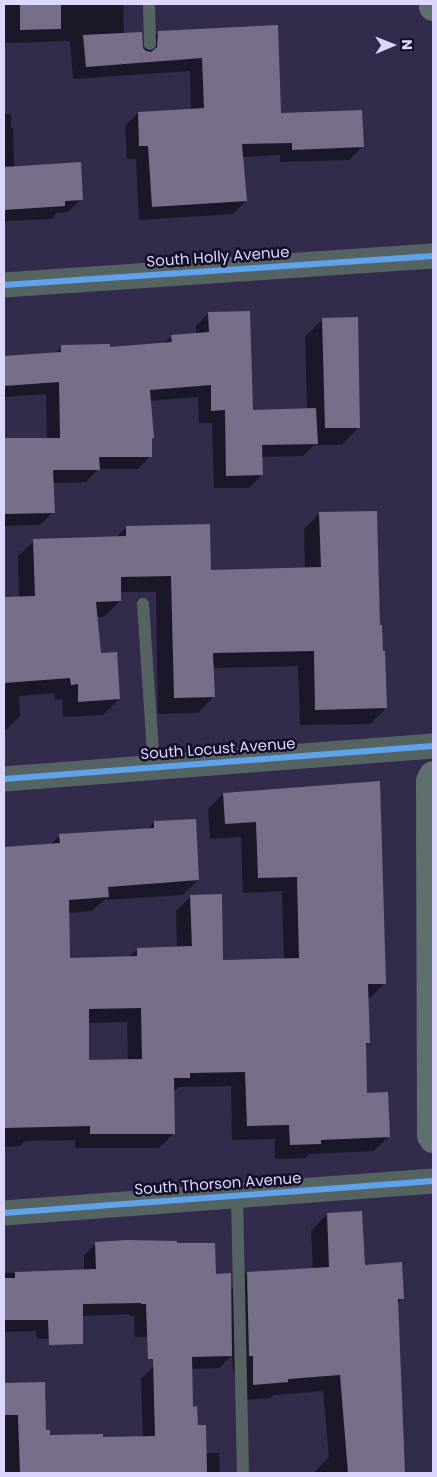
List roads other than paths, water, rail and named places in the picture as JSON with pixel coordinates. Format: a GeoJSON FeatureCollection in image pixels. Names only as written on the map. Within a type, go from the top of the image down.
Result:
{"type":"FeatureCollection","features":[{"type":"Feature","properties":{"kind":"main road"},"geometry":{"type":"LineString","coordinates":[[433,776],[430,781],[431,1136],[433,1139]]}},
{"type":"Feature","properties":{"kind":"street","name":"South Holly Avenue"},"geometry":{"type":"LineString","coordinates":[[4,286],[433,256]]}},
{"type":"Feature","properties":{"kind":"street","name":"South Locust Avenue"},"geometry":{"type":"LineString","coordinates":[[4,778],[433,746]]}},
{"type":"Feature","properties":{"kind":"street","name":"South Thorson Avenue"},"geometry":{"type":"LineString","coordinates":[[4,1213],[433,1181]]}},
{"type":"Feature","properties":{"kind":"lane"},"geometry":{"type":"LineString","coordinates":[[149,4],[150,44]]}},
{"type":"Feature","properties":{"kind":"lane"},"geometry":{"type":"LineString","coordinates":[[144,604],[154,767]]}},
{"type":"Feature","properties":{"kind":"lane"},"geometry":{"type":"LineString","coordinates":[[237,1196],[243,1473]]}}]}
